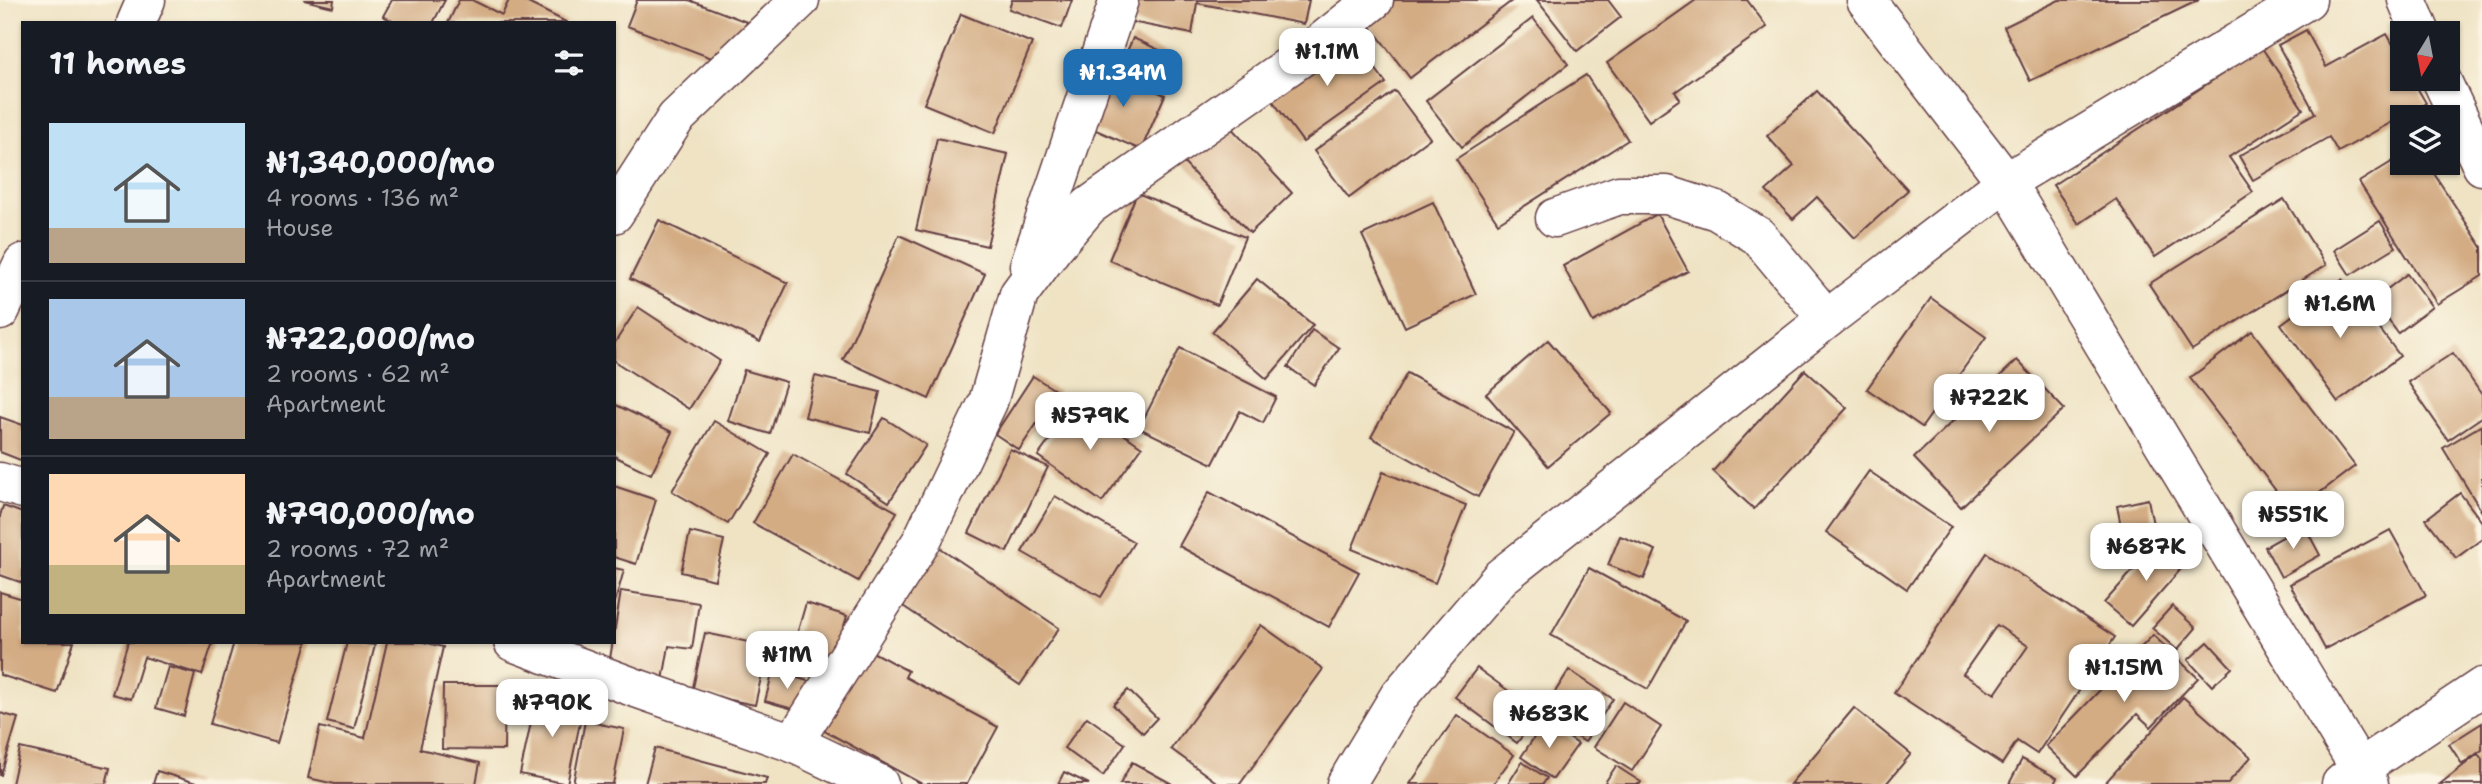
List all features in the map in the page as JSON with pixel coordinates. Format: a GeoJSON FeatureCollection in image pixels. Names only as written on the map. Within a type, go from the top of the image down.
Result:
{"type":"FeatureCollection","features":[{"type":"Feature","properties":{"kind":"street"},"geometry":{"type":"LineString","coordinates":[[137,21],[146,0]]}},
{"type":"Feature","properties":{"kind":"street"},"geometry":{"type":"LineString","coordinates":[[616,211],[676,118],[800,0]]}},
{"type":"Feature","properties":{"kind":"street"},"geometry":{"type":"LineString","coordinates":[[793,743],[921,542],[988,402],[1019,294],[1119,0]]}},
{"type":"Feature","properties":{"kind":"street"},"geometry":{"type":"LineString","coordinates":[[1019,294],[1089,206],[1309,52],[1374,0]]}},
{"type":"Feature","properties":{"kind":"street"},"geometry":{"type":"LineString","coordinates":[[1866,0],[2006,182],[2356,779],[2482,687]]}},
{"type":"Feature","properties":{"kind":"street"},"geometry":{"type":"LineString","coordinates":[[1346,784],[1399,696],[1501,577],[1827,319],[2006,182],[2307,0]]}},
{"type":"Feature","properties":{"kind":"street"},"geometry":{"type":"LineString","coordinates":[[2407,0],[2416,21]]}},
{"type":"Feature","properties":{"kind":"street"},"geometry":{"type":"LineString","coordinates":[[2447,91],[2482,166]]}},
{"type":"Feature","properties":{"kind":"street"},"geometry":{"type":"LineString","coordinates":[[1555,218],[1619,195],[1667,195],[1717,211],[1758,236],[1827,319]]}},
{"type":"Feature","properties":{"kind":"street"},"geometry":{"type":"LineString","coordinates":[[0,311],[21,266]]}},
{"type":"Feature","properties":{"kind":"street"},"geometry":{"type":"LineString","coordinates":[[0,482],[21,488]]}},
{"type":"Feature","properties":{"kind":"street"},"geometry":{"type":"LineString","coordinates":[[518,644],[793,743],[879,784]]}},
{"type":"Feature","properties":{"kind":"building"},"geometry":{"type":"Polygon","coordinates":[[[304,0],[334,0],[333,7],[304,0]]]}},
{"type":"Feature","properties":{"kind":"building"},"geometry":{"type":"Polygon","coordinates":[[[392,0],[445,0],[434,21],[392,21],[383,16],[392,0]]]}},
{"type":"Feature","properties":{"kind":"building"},"geometry":{"type":"Polygon","coordinates":[[[459,0],[472,0],[502,15],[509,0],[522,0],[564,21],[449,21],[459,0]]]}},
{"type":"Feature","properties":{"kind":"building"},"geometry":{"type":"Polygon","coordinates":[[[637,0],[689,0],[747,22],[730,65],[627,26],[637,0]]]}},
{"type":"Feature","properties":{"kind":"building"},"geometry":{"type":"Polygon","coordinates":[[[1012,0],[1072,0],[1062,28],[1009,9],[1012,0]]]}},
{"type":"Feature","properties":{"kind":"building"},"geometry":{"type":"Polygon","coordinates":[[[1130,0],[1309,0],[1304,24],[1197,3],[1192,34],[1126,21],[1130,0]]]}},
{"type":"Feature","properties":{"kind":"building"},"geometry":{"type":"Polygon","coordinates":[[[1391,0],[1513,0],[1410,78],[1365,19],[1391,0]]]}},
{"type":"Feature","properties":{"kind":"building"},"geometry":{"type":"Polygon","coordinates":[[[1537,0],[1608,0],[1621,17],[1577,51],[1537,0]]]}},
{"type":"Feature","properties":{"kind":"building"},"geometry":{"type":"Polygon","coordinates":[[[1696,0],[1747,0],[1767,27],[1675,92],[1680,99],[1649,121],[1607,63],[1696,0]]]}},
{"type":"Feature","properties":{"kind":"building"},"geometry":{"type":"Polygon","coordinates":[[[2059,0],[2199,0],[2030,81],[2004,27],[2059,0]]]}},
{"type":"Feature","properties":{"kind":"building"},"geometry":{"type":"Polygon","coordinates":[[[961,14],[1032,43],[995,133],[924,104],[961,14]]]}},
{"type":"Feature","properties":{"kind":"building"},"geometry":{"type":"Polygon","coordinates":[[[1533,18],[1568,64],[1462,147],[1426,101],[1533,18]]]}},
{"type":"Feature","properties":{"kind":"building"},"geometry":{"type":"Polygon","coordinates":[[[2306,30],[2326,67],[2387,34],[2390,39],[2390,91],[2419,91],[2426,103],[2390,105],[2390,123],[2338,152],[2329,137],[2253,180],[2239,156],[2315,113],[2278,45],[2306,30]]]}},
{"type":"Feature","properties":{"kind":"building"},"geometry":{"type":"Polygon","coordinates":[[[1350,34],[1386,83],[1303,142],[1267,93],[1350,34]]]}},
{"type":"Feature","properties":{"kind":"building"},"geometry":{"type":"Polygon","coordinates":[[[1133,38],[1179,59],[1169,81],[1123,60],[1133,38]]]}},
{"type":"Feature","properties":{"kind":"building"},"geometry":{"type":"Polygon","coordinates":[[[2262,48],[2303,109],[2229,157],[2253,192],[2155,257],[2116,199],[2079,224],[2053,185],[2262,48]]]}},
{"type":"Feature","properties":{"kind":"building"},"geometry":{"type":"Polygon","coordinates":[[[1104,68],[1165,95],[1141,150],[1080,123],[1104,68]]]}},
{"type":"Feature","properties":{"kind":"building"},"geometry":{"type":"Polygon","coordinates":[[[1586,75],[1628,140],[1498,223],[1456,159],[1586,75]]]}},
{"type":"Feature","properties":{"kind":"building"},"geometry":{"type":"Polygon","coordinates":[[[1395,91],[1430,138],[1349,198],[1314,151],[1395,91]]]}},
{"type":"Feature","properties":{"kind":"building"},"geometry":{"type":"Polygon","coordinates":[[[1817,91],[1908,190],[1855,238],[1817,197],[1793,219],[1766,191],[1794,166],[1767,136],[1817,91]]]}},
{"type":"Feature","properties":{"kind":"building"},"geometry":{"type":"Polygon","coordinates":[[[1224,120],[1292,193],[1250,233],[1181,160],[1224,120]]]}},
{"type":"Feature","properties":{"kind":"building"},"geometry":{"type":"Polygon","coordinates":[[[937,138],[1008,154],[987,246],[916,230],[937,138]]]}},
{"type":"Feature","properties":{"kind":"building"},"geometry":{"type":"Polygon","coordinates":[[[2390,163],[2390,175],[2435,175],[2482,247],[2482,276],[2437,304],[2359,182],[2390,163]]]}},
{"type":"Feature","properties":{"kind":"building"},"geometry":{"type":"Polygon","coordinates":[[[1137,193],[1245,237],[1217,305],[1109,260],[1137,193]]]}},
{"type":"Feature","properties":{"kind":"building"},"geometry":{"type":"Polygon","coordinates":[[[2284,199],[2326,265],[2192,350],[2149,284],[2284,199]]]}},
{"type":"Feature","properties":{"kind":"building"},"geometry":{"type":"Polygon","coordinates":[[[1433,202],[1476,294],[1405,327],[1362,235],[1433,202]]]}},
{"type":"Feature","properties":{"kind":"building"},"geometry":{"type":"Polygon","coordinates":[[[1657,214],[1688,271],[1593,322],[1563,266],[1657,214]]]}},
{"type":"Feature","properties":{"kind":"building"},"geometry":{"type":"Polygon","coordinates":[[[659,220],[788,283],[760,342],[630,279],[659,220]]]}},
{"type":"Feature","properties":{"kind":"building"},"geometry":{"type":"Polygon","coordinates":[[[2380,221],[2396,247],[2350,275],[2334,250],[2380,221]]]}},
{"type":"Feature","properties":{"kind":"building"},"geometry":{"type":"Polygon","coordinates":[[[899,235],[985,274],[929,399],[843,360],[899,235]]]}},
{"type":"Feature","properties":{"kind":"building"},"geometry":{"type":"Polygon","coordinates":[[[2407,274],[2432,307],[2398,333],[2373,300],[2407,274]]]}},
{"type":"Feature","properties":{"kind":"building"},"geometry":{"type":"Polygon","coordinates":[[[1257,279],[1313,325],[1267,379],[1212,332],[1257,279]]]}},
{"type":"Feature","properties":{"kind":"building"},"geometry":{"type":"Polygon","coordinates":[[[2342,279],[2400,356],[2338,402],[2281,324],[2342,279]]]}},
{"type":"Feature","properties":{"kind":"building"},"geometry":{"type":"Polygon","coordinates":[[[1931,298],[1986,337],[1922,427],[1867,389],[1931,298]]]}},
{"type":"Feature","properties":{"kind":"building"},"geometry":{"type":"Polygon","coordinates":[[[638,307],[720,361],[689,409],[616,362],[616,341],[638,307]]]}},
{"type":"Feature","properties":{"kind":"building"},"geometry":{"type":"Polygon","coordinates":[[[1312,330],[1339,348],[1314,385],[1288,367],[1312,330]]]}},
{"type":"Feature","properties":{"kind":"building"},"geometry":{"type":"Polygon","coordinates":[[[2252,331],[2355,466],[2293,513],[2190,378],[2252,331]]]}},
{"type":"Feature","properties":{"kind":"building"},"geometry":{"type":"Polygon","coordinates":[[[1548,340],[1611,413],[1548,466],[1486,394],[1548,340]]]}},
{"type":"Feature","properties":{"kind":"building"},"geometry":{"type":"Polygon","coordinates":[[[1180,348],[1276,397],[1263,423],[1240,411],[1213,464],[1139,428],[1180,348]]]}},
{"type":"Feature","properties":{"kind":"building"},"geometry":{"type":"Polygon","coordinates":[[[2453,353],[2482,395],[2482,417],[2448,440],[2408,382],[2453,353]]]}},
{"type":"Feature","properties":{"kind":"building"},"geometry":{"type":"Polygon","coordinates":[[[2017,360],[2064,409],[1961,507],[1914,458],[2017,360]]]}},
{"type":"Feature","properties":{"kind":"building"},"geometry":{"type":"Polygon","coordinates":[[[744,370],[786,382],[770,434],[728,421],[744,370]]]}},
{"type":"Feature","properties":{"kind":"building"},"geometry":{"type":"Polygon","coordinates":[[[1805,370],[1847,408],[1754,509],[1713,471],[1805,370]]]}},
{"type":"Feature","properties":{"kind":"building"},"geometry":{"type":"Polygon","coordinates":[[[1407,373],[1514,432],[1478,497],[1371,437],[1407,373]]]}},
{"type":"Feature","properties":{"kind":"building"},"geometry":{"type":"Polygon","coordinates":[[[815,376],[880,392],[870,433],[805,417],[815,376]]]}},
{"type":"Feature","properties":{"kind":"building"},"geometry":{"type":"Polygon","coordinates":[[[1033,376],[1058,392],[1019,450],[995,434],[1033,376]]]}},
{"type":"Feature","properties":{"kind":"building"},"geometry":{"type":"Polygon","coordinates":[[[1077,402],[1142,447],[1102,502],[1038,456],[1077,402]]]}},
{"type":"Feature","properties":{"kind":"building"},"geometry":{"type":"Polygon","coordinates":[[[616,405],[672,432],[651,474],[616,457],[616,405]]]}},
{"type":"Feature","properties":{"kind":"building"},"geometry":{"type":"Polygon","coordinates":[[[0,417],[21,424],[21,460],[0,452],[0,417]]]}},
{"type":"Feature","properties":{"kind":"building"},"geometry":{"type":"Polygon","coordinates":[[[884,418],[926,445],[889,502],[847,474],[884,418]]]}},
{"type":"Feature","properties":{"kind":"building"},"geometry":{"type":"Polygon","coordinates":[[[714,421],[770,454],[728,524],[672,491],[714,421]]]}},
{"type":"Feature","properties":{"kind":"building"},"geometry":{"type":"Polygon","coordinates":[[[2482,425],[2482,512],[2443,448],[2482,425]]]}},
{"type":"Feature","properties":{"kind":"building"},"geometry":{"type":"Polygon","coordinates":[[[1010,449],[1048,467],[1007,552],[969,533],[1010,449]]]}},
{"type":"Feature","properties":{"kind":"building"},"geometry":{"type":"Polygon","coordinates":[[[793,454],[897,512],[858,581],[753,523],[793,454]]]}},
{"type":"Feature","properties":{"kind":"building"},"geometry":{"type":"Polygon","coordinates":[[[1869,471],[1951,527],[1907,589],[1826,532],[1869,471]]]}},
{"type":"Feature","properties":{"kind":"building"},"geometry":{"type":"Polygon","coordinates":[[[1383,472],[1466,505],[1435,583],[1352,549],[1383,472]]]}},
{"type":"Feature","properties":{"kind":"building"},"geometry":{"type":"Polygon","coordinates":[[[616,487],[656,500],[636,564],[616,558],[616,487]]]}},
{"type":"Feature","properties":{"kind":"building"},"geometry":{"type":"Polygon","coordinates":[[[1209,492],[1359,572],[1329,627],[1179,546],[1209,492]]]}},
{"type":"Feature","properties":{"kind":"building"},"geometry":{"type":"Polygon","coordinates":[[[2460,493],[2482,522],[2482,539],[2456,558],[2426,519],[2460,493]]]}},
{"type":"Feature","properties":{"kind":"building"},"geometry":{"type":"Polygon","coordinates":[[[1055,496],[1134,542],[1101,597],[1022,552],[1055,496]]]}},
{"type":"Feature","properties":{"kind":"building"},"geometry":{"type":"Polygon","coordinates":[[[2148,499],[2155,535],[2124,541],[2117,506],[2148,499]]]}},
{"type":"Feature","properties":{"kind":"building"},"geometry":{"type":"Polygon","coordinates":[[[3,506],[21,512],[21,582],[0,575],[0,516],[3,506]]]}},
{"type":"Feature","properties":{"kind":"building"},"geometry":{"type":"Polygon","coordinates":[[[2304,525],[2320,555],[2281,577],[2265,547],[2304,525]]]}},
{"type":"Feature","properties":{"kind":"building"},"geometry":{"type":"Polygon","coordinates":[[[2390,530],[2426,595],[2325,649],[2290,584],[2390,530]]]}},
{"type":"Feature","properties":{"kind":"building"},"geometry":{"type":"Polygon","coordinates":[[[690,532],[724,540],[715,580],[681,572],[690,532]]]}},
{"type":"Feature","properties":{"kind":"building"},"geometry":{"type":"Polygon","coordinates":[[[1620,536],[1656,550],[1644,579],[1608,565],[1620,536]]]}},
{"type":"Feature","properties":{"kind":"building"},"geometry":{"type":"Polygon","coordinates":[[[2161,539],[2187,562],[2131,626],[2104,603],[2161,539]]]}},
{"type":"Feature","properties":{"kind":"building"},"geometry":{"type":"Polygon","coordinates":[[[939,547],[1059,628],[1020,685],[900,604],[939,547]]]}},
{"type":"Feature","properties":{"kind":"building"},"geometry":{"type":"Polygon","coordinates":[[[1987,553],[2115,637],[2037,754],[2017,741],[2002,764],[1894,693],[1987,553]],[[1997,625],[1963,674],[1995,694],[2028,646],[1997,625]]]}},
{"type":"Feature","properties":{"kind":"building"},"geometry":{"type":"Polygon","coordinates":[[[616,568],[624,570],[616,598],[616,568]]]}},
{"type":"Feature","properties":{"kind":"building"},"geometry":{"type":"Polygon","coordinates":[[[1589,568],[1686,621],[1648,689],[1551,635],[1589,568]]]}},
{"type":"Feature","properties":{"kind":"building"},"geometry":{"type":"Polygon","coordinates":[[[621,591],[699,603],[692,649],[669,646],[663,680],[608,671],[612,644],[616,644],[621,591]]]}},
{"type":"Feature","properties":{"kind":"building"},"geometry":{"type":"Polygon","coordinates":[[[0,592],[21,598],[21,644],[73,644],[57,693],[0,675],[0,592]]]}},
{"type":"Feature","properties":{"kind":"building"},"geometry":{"type":"Polygon","coordinates":[[[806,603],[847,616],[833,663],[792,651],[806,603]]]}},
{"type":"Feature","properties":{"kind":"building"},"geometry":{"type":"Polygon","coordinates":[[[2172,606],[2196,628],[2177,650],[2152,628],[2172,606]]]}},
{"type":"Feature","properties":{"kind":"building"},"geometry":{"type":"Polygon","coordinates":[[[1261,625],[1323,669],[1240,784],[1219,784],[1171,749],[1261,625]]]}},
{"type":"Feature","properties":{"kind":"building"},"geometry":{"type":"Polygon","coordinates":[[[705,633],[768,646],[755,705],[692,692],[705,633]]]}},
{"type":"Feature","properties":{"kind":"building"},"geometry":{"type":"Polygon","coordinates":[[[2153,635],[2198,678],[2151,727],[2137,714],[2077,776],[2046,746],[2153,635]]]}},
{"type":"Feature","properties":{"kind":"building"},"geometry":{"type":"Polygon","coordinates":[[[2208,642],[2232,668],[2212,686],[2188,660],[2208,642]]]}},
{"type":"Feature","properties":{"kind":"building"},"geometry":{"type":"Polygon","coordinates":[[[127,644],[212,644],[202,675],[144,657],[131,699],[112,694],[127,644]]]}},
{"type":"Feature","properties":{"kind":"building"},"geometry":{"type":"Polygon","coordinates":[[[233,644],[306,644],[277,743],[210,724],[233,644]]]}},
{"type":"Feature","properties":{"kind":"building"},"geometry":{"type":"Polygon","coordinates":[[[346,644],[375,645],[354,729],[327,722],[346,644]]]}},
{"type":"Feature","properties":{"kind":"building"},"geometry":{"type":"Polygon","coordinates":[[[387,644],[431,644],[443,647],[420,749],[480,763],[476,784],[335,784],[308,778],[320,727],[365,738],[387,644]]]}},
{"type":"Feature","properties":{"kind":"building"},"geometry":{"type":"Polygon","coordinates":[[[865,648],[908,671],[905,677],[998,727],[967,784],[922,784],[821,729],[865,648]]]}},
{"type":"Feature","properties":{"kind":"building"},"geometry":{"type":"Polygon","coordinates":[[[168,667],[195,674],[184,716],[156,708],[168,667]]]}},
{"type":"Feature","properties":{"kind":"building"},"geometry":{"type":"Polygon","coordinates":[[[1477,668],[1539,713],[1517,743],[1455,697],[1477,668]]]}},
{"type":"Feature","properties":{"kind":"building"},"geometry":{"type":"Polygon","coordinates":[[[1569,670],[1613,699],[1585,742],[1541,714],[1569,670]]]}},
{"type":"Feature","properties":{"kind":"building"},"geometry":{"type":"Polygon","coordinates":[[[773,671],[808,681],[800,711],[765,701],[773,671]]]}},
{"type":"Feature","properties":{"kind":"building"},"geometry":{"type":"Polygon","coordinates":[[[443,685],[505,685],[504,750],[442,749],[443,685]]]}},
{"type":"Feature","properties":{"kind":"building"},"geometry":{"type":"Polygon","coordinates":[[[1128,690],[1157,718],[1143,733],[1113,705],[1128,690]]]}},
{"type":"Feature","properties":{"kind":"building"},"geometry":{"type":"Polygon","coordinates":[[[537,694],[584,704],[567,784],[520,774],[537,694]]]}},
{"type":"Feature","properties":{"kind":"building"},"geometry":{"type":"Polygon","coordinates":[[[2183,697],[2251,757],[2227,784],[2104,784],[2183,697]]]}},
{"type":"Feature","properties":{"kind":"building"},"geometry":{"type":"Polygon","coordinates":[[[1623,702],[1661,727],[1632,771],[1594,747],[1623,702]]]}},
{"type":"Feature","properties":{"kind":"building"},"geometry":{"type":"Polygon","coordinates":[[[1854,708],[1911,754],[1886,784],[1790,784],[1854,708]]]}},
{"type":"Feature","properties":{"kind":"building"},"geometry":{"type":"Polygon","coordinates":[[[0,713],[18,718],[1,775],[0,775],[0,713]]]}},
{"type":"Feature","properties":{"kind":"building"},"geometry":{"type":"Polygon","coordinates":[[[1457,715],[1514,755],[1493,784],[1410,784],[1457,715]]]}},
{"type":"Feature","properties":{"kind":"building"},"geometry":{"type":"Polygon","coordinates":[[[1087,717],[1125,744],[1103,776],[1064,748],[1087,717]]]}},
{"type":"Feature","properties":{"kind":"building"},"geometry":{"type":"Polygon","coordinates":[[[585,721],[624,729],[613,784],[573,784],[585,721]]]}},
{"type":"Feature","properties":{"kind":"building"},"geometry":{"type":"Polygon","coordinates":[[[1545,721],[1578,744],[1553,779],[1521,757],[1545,721]]]}},
{"type":"Feature","properties":{"kind":"building"},"geometry":{"type":"Polygon","coordinates":[[[2482,723],[2482,750],[2462,764],[2449,744],[2482,723]]]}},
{"type":"Feature","properties":{"kind":"building"},"geometry":{"type":"Polygon","coordinates":[[[20,748],[110,768],[106,784],[12,784],[20,748]]]}},
{"type":"Feature","properties":{"kind":"building"},"geometry":{"type":"Polygon","coordinates":[[[655,748],[767,778],[765,784],[645,784],[655,748]]]}},
{"type":"Feature","properties":{"kind":"building"},"geometry":{"type":"Polygon","coordinates":[[[2478,754],[2482,759],[2482,784],[2440,784],[2478,754]]]}},
{"type":"Feature","properties":{"kind":"building"},"geometry":{"type":"Polygon","coordinates":[[[2022,759],[2057,778],[2054,784],[2009,784],[2022,759]]]}},
{"type":"Feature","properties":{"kind":"building"},"geometry":{"type":"Polygon","coordinates":[[[1132,762],[1172,784],[1120,784],[1132,762]]]}},
{"type":"Feature","properties":{"kind":"building"},"geometry":{"type":"Polygon","coordinates":[[[1522,762],[1547,778],[1543,784],[1508,784],[1522,762]]]}},
{"type":"Feature","properties":{"kind":"building"},"geometry":{"type":"Polygon","coordinates":[[[1616,766],[1641,782],[1640,784],[1604,784],[1616,766]]]}},
{"type":"Feature","properties":{"kind":"building"},"geometry":{"type":"Polygon","coordinates":[[[157,771],[196,783],[196,784],[153,784],[157,771]]]}},
{"type":"Feature","properties":{"kind":"building"},"geometry":{"type":"Polygon","coordinates":[[[1064,772],[1089,784],[1058,784],[1064,772]]]}}]}
